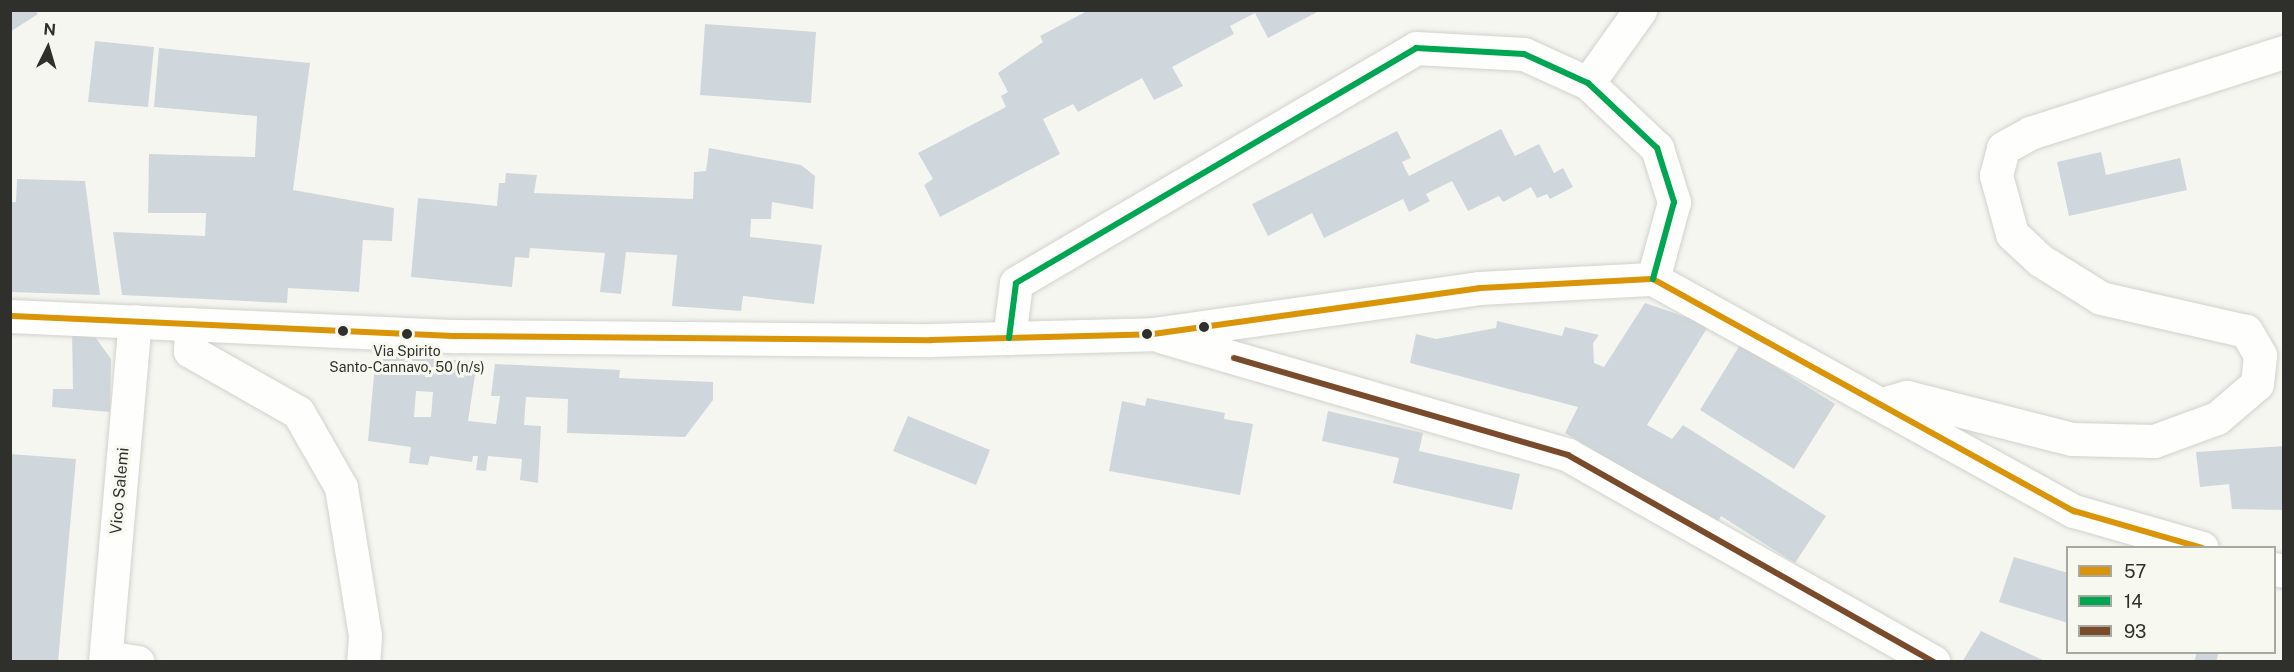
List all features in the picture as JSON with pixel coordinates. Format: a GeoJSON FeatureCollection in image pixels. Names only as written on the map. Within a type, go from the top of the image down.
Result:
{"type":"FeatureCollection","features":[{"type":"Feature","properties":{"kind":"street"},"geometry":{"type":"LineString","coordinates":[[1588,82],[1640,10]]}},
{"type":"Feature","properties":{"kind":"street"},"geometry":{"type":"LineString","coordinates":[[1009,338],[1016,283],[1416,48],[1524,54],[1588,82],[1657,148],[1674,202],[1653,279]]}},
{"type":"Feature","properties":{"kind":"street"},"geometry":{"type":"LineString","coordinates":[[1882,404],[1907,397],[2072,439],[2154,441],[2217,418],[2257,384],[2260,355],[2246,331],[2101,298],[2040,260],[2012,234],[1996,175],[2003,148],[2030,133],[2283,52]]}},
{"type":"Feature","properties":{"kind":"street"},"geometry":{"type":"LineString","coordinates":[[10,316],[456,336],[1009,338],[1153,334],[1479,288],[1653,279],[2074,511],[2195,546]]}},
{"type":"Feature","properties":{"kind":"street","name":"Vico Salemi"},"geometry":{"type":"LineString","coordinates":[[106,659],[135,321]]}},
{"type":"Feature","properties":{"kind":"street"},"geometry":{"type":"LineString","coordinates":[[191,324],[190,351],[298,412],[341,487],[365,636],[363,662]]}},
{"type":"Feature","properties":{"kind":"street"},"geometry":{"type":"LineString","coordinates":[[1153,334],[1568,455],[1934,662]]}},
{"type":"Feature","properties":{"kind":"street"},"geometry":{"type":"LineString","coordinates":[[106,659],[138,662]]}},
{"type":"Feature","properties":{"kind":"building"},"geometry":{"type":"Polygon","coordinates":[[[10,10],[35,10],[38,14],[10,32],[10,10]]]}},
{"type":"Feature","properties":{"kind":"building"},"geometry":{"type":"Polygon","coordinates":[[[1089,10],[1321,10],[1268,38],[1255,13],[1230,26],[1234,34],[1172,67],[1183,86],[1154,100],[1142,78],[1078,112],[1073,104],[1043,119],[1060,154],[940,217],[924,185],[933,179],[918,153],[1006,107],[1001,96],[1008,92],[998,73],[1043,42],[1040,36],[1089,10]]]}},
{"type":"Feature","properties":{"kind":"building"},"geometry":{"type":"Polygon","coordinates":[[[705,24],[816,32],[811,103],[700,95],[705,24]]]}},
{"type":"Feature","properties":{"kind":"building"},"geometry":{"type":"Polygon","coordinates":[[[95,41],[154,47],[148,107],[88,102],[95,41]]]}},
{"type":"Feature","properties":{"kind":"building"},"geometry":{"type":"Polygon","coordinates":[[[159,48],[310,63],[293,190],[394,208],[392,241],[363,240],[359,292],[288,288],[287,303],[122,295],[113,232],[205,236],[206,213],[148,213],[149,154],[255,157],[257,116],[154,107],[159,48]]]}},
{"type":"Feature","properties":{"kind":"building"},"geometry":{"type":"Polygon","coordinates":[[[1501,129],[1515,156],[1539,144],[1554,173],[1563,168],[1573,187],[1550,199],[1547,194],[1537,198],[1531,187],[1503,202],[1499,196],[1468,211],[1452,181],[1426,194],[1430,201],[1409,212],[1403,199],[1324,238],[1312,213],[1268,236],[1252,204],[1397,131],[1411,158],[1402,162],[1409,176],[1501,129]]]}},
{"type":"Feature","properties":{"kind":"building"},"geometry":{"type":"Polygon","coordinates":[[[709,148],[801,165],[815,176],[813,209],[772,202],[771,219],[751,219],[750,237],[822,245],[814,304],[743,296],[741,311],[672,306],[677,255],[626,252],[621,294],[600,292],[605,253],[530,248],[529,258],[515,257],[512,287],[411,277],[418,198],[497,206],[499,183],[505,183],[506,173],[537,175],[534,193],[693,199],[694,172],[706,171],[709,148]]]}},
{"type":"Feature","properties":{"kind":"building"},"geometry":{"type":"Polygon","coordinates":[[[2101,152],[2106,175],[2180,158],[2187,190],[2069,216],[2057,162],[2101,152]]]}},
{"type":"Feature","properties":{"kind":"building"},"geometry":{"type":"Polygon","coordinates":[[[17,179],[85,181],[100,295],[10,292],[10,202],[16,202],[17,179]]]}},
{"type":"Feature","properties":{"kind":"building"},"geometry":{"type":"Polygon","coordinates":[[[1645,303],[1709,325],[1647,425],[1672,439],[1683,425],[1826,516],[1795,563],[1721,516],[1717,523],[1565,433],[1578,407],[1410,363],[1416,334],[1436,339],[1496,328],[1497,321],[1562,336],[1565,327],[1599,335],[1593,343],[1594,363],[1604,367],[1645,303]]]}},
{"type":"Feature","properties":{"kind":"building"},"geometry":{"type":"Polygon","coordinates":[[[72,332],[93,334],[111,359],[110,412],[52,407],[53,389],[73,389],[72,332]]]}},
{"type":"Feature","properties":{"kind":"building"},"geometry":{"type":"Polygon","coordinates":[[[1740,345],[1835,404],[1794,469],[1700,410],[1740,345]]]}},
{"type":"Feature","properties":{"kind":"building"},"geometry":{"type":"Polygon","coordinates":[[[376,353],[477,362],[468,421],[496,424],[500,396],[491,396],[495,364],[620,370],[619,378],[713,382],[713,400],[685,437],[567,433],[568,399],[526,397],[524,425],[541,426],[538,483],[520,480],[522,459],[488,456],[486,471],[476,470],[478,456],[473,456],[472,462],[430,456],[428,465],[409,463],[411,447],[368,441],[376,353]],[[416,391],[414,417],[431,417],[433,392],[416,391]]]}},
{"type":"Feature","properties":{"kind":"building"},"geometry":{"type":"Polygon","coordinates":[[[1147,398],[1225,413],[1224,419],[1253,424],[1240,495],[1109,471],[1122,401],[1145,406],[1147,398]]]}},
{"type":"Feature","properties":{"kind":"building"},"geometry":{"type":"Polygon","coordinates":[[[1328,411],[1423,433],[1419,451],[1520,474],[1512,510],[1393,483],[1399,458],[1322,441],[1328,411]]]}},
{"type":"Feature","properties":{"kind":"building"},"geometry":{"type":"Polygon","coordinates":[[[908,416],[990,450],[976,485],[893,451],[908,416]]]}},
{"type":"Feature","properties":{"kind":"building"},"geometry":{"type":"Polygon","coordinates":[[[2284,446],[2284,510],[2232,509],[2229,484],[2200,487],[2196,452],[2284,446]]]}},
{"type":"Feature","properties":{"kind":"building"},"geometry":{"type":"Polygon","coordinates":[[[10,454],[76,459],[58,662],[10,662],[10,454]]]}},
{"type":"Feature","properties":{"kind":"building"},"geometry":{"type":"Polygon","coordinates":[[[2014,557],[2066,572],[2066,622],[1999,602],[2014,557]]]}},
{"type":"Feature","properties":{"kind":"building"},"geometry":{"type":"Polygon","coordinates":[[[1981,631],[2047,662],[1962,662],[1981,631]]]}},
{"type":"Feature","properties":{"kind":"building"},"geometry":{"type":"Polygon","coordinates":[[[2196,654],[2218,654],[2216,662],[2194,662],[2196,654]]]}},
{"type":"Feature","properties":{"kind":"transit line","name":"14"},"geometry":{"type":"LineString","coordinates":[[1009,338],[1016,283],[1416,48],[1524,54],[1588,83],[1657,148],[1674,202],[1653,279]]}},
{"type":"Feature","properties":{"kind":"transit line","name":"57"},"geometry":{"type":"LineString","coordinates":[[10,316],[456,336],[931,340],[1153,334],[1479,288],[1653,279],[2074,511],[2195,546]]}},
{"type":"Feature","properties":{"kind":"transit line","name":"93"},"geometry":{"type":"LineString","coordinates":[[1234,358],[1568,455],[1934,662]]}},
{"type":"Feature","properties":{"kind":"place","name":"Via Spirito Santo-Cannavo, 50 (n/s)"},"geometry":{"type":"Point","coordinates":[407,334]}}]}
